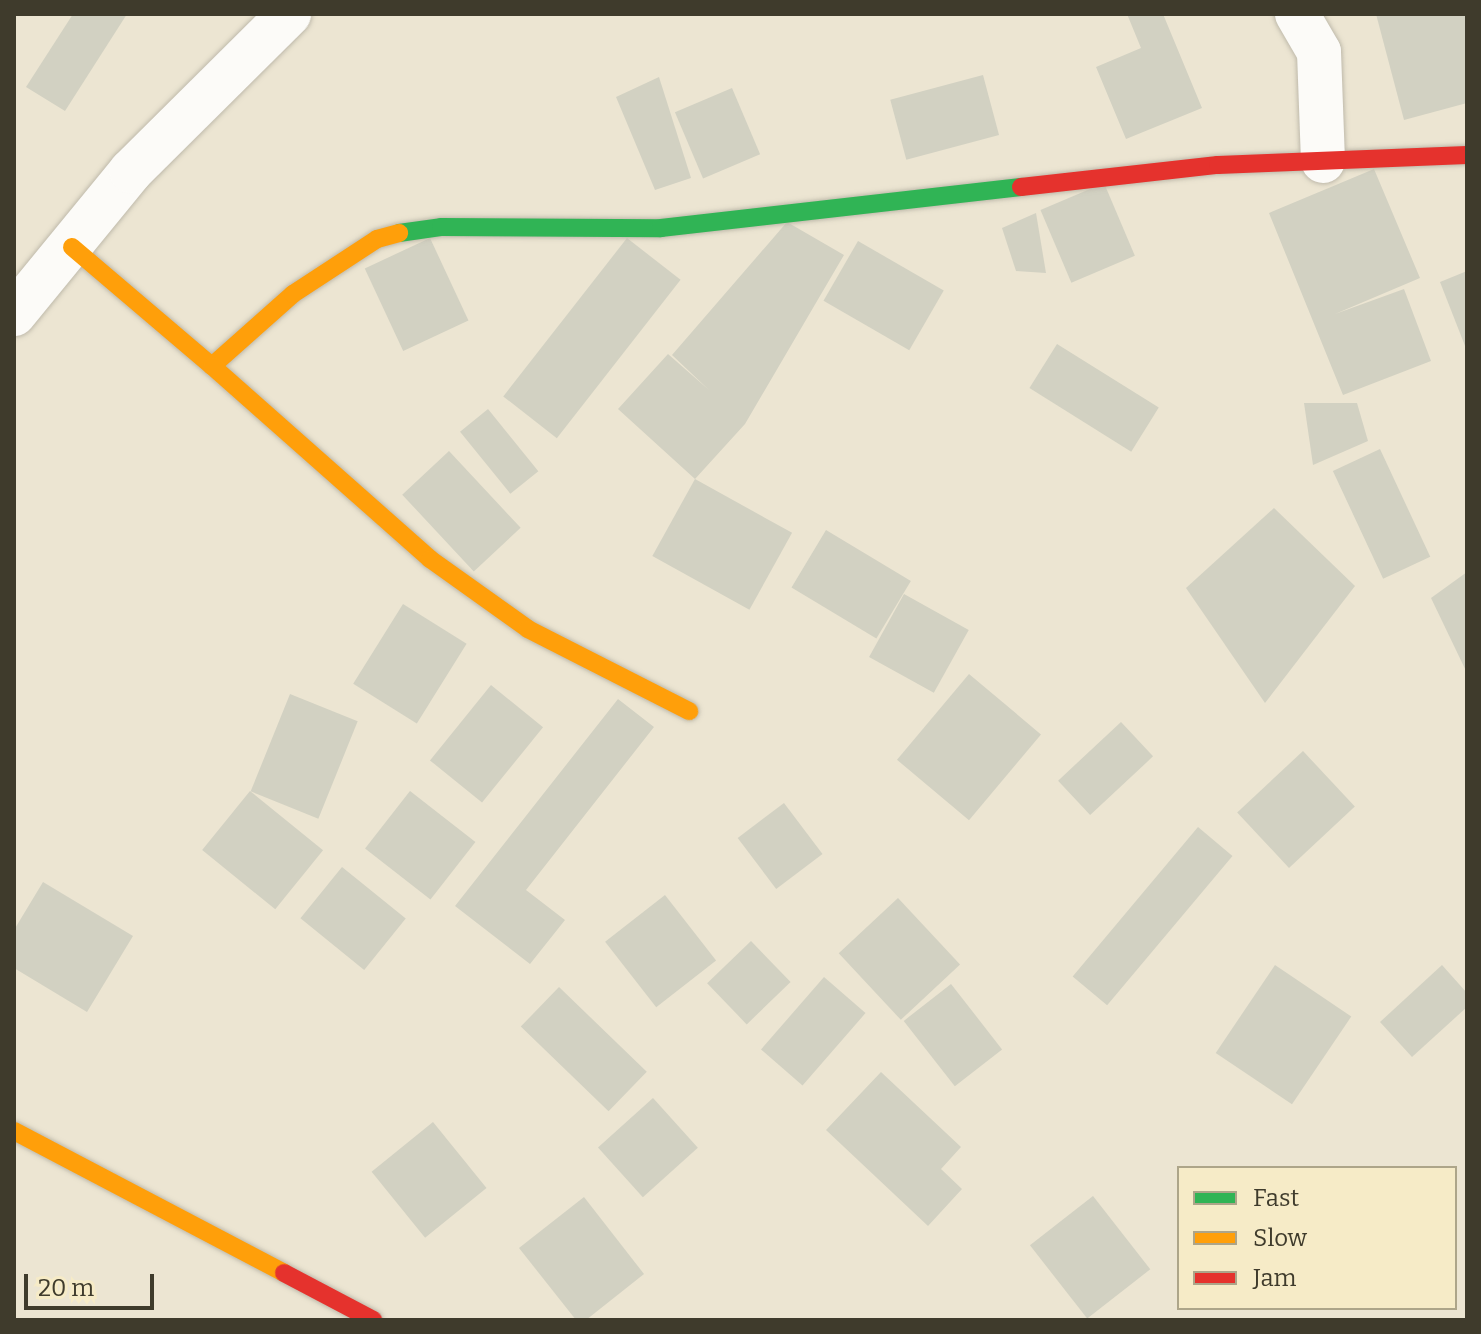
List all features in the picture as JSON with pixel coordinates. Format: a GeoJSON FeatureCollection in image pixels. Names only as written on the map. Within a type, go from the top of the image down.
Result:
{"type":"FeatureCollection","features":[{"type":"Feature","properties":{"kind":"street"},"geometry":{"type":"LineString","coordinates":[[14,314],[72,247],[131,171],[289,14]]}},
{"type":"Feature","properties":{"kind":"street"},"geometry":{"type":"LineString","coordinates":[[1297,14],[1319,52],[1323,161]]}},
{"type":"Feature","properties":{"kind":"street"},"geometry":{"type":"LineString","coordinates":[[212,366],[293,294],[377,239],[404,232],[441,227],[661,228],[1218,165],[1467,155]]}},
{"type":"Feature","properties":{"kind":"street"},"geometry":{"type":"LineString","coordinates":[[72,247],[430,559],[528,629],[689,711]]}},
{"type":"Feature","properties":{"kind":"street"},"geometry":{"type":"LineString","coordinates":[[14,1131],[373,1320]]}},
{"type":"Feature","properties":{"kind":"building"},"geometry":{"type":"Polygon","coordinates":[[[73,14],[127,14],[65,111],[26,87],[73,14]]]}},
{"type":"Feature","properties":{"kind":"building"},"geometry":{"type":"Polygon","coordinates":[[[1127,14],[1163,14],[1202,108],[1126,139],[1096,67],[1141,48],[1127,14]]]}},
{"type":"Feature","properties":{"kind":"building"},"geometry":{"type":"Polygon","coordinates":[[[1376,14],[1467,14],[1467,103],[1404,120],[1376,14]]]}},
{"type":"Feature","properties":{"kind":"building"},"geometry":{"type":"Polygon","coordinates":[[[983,75],[999,135],[906,160],[890,100],[983,75]]]}},
{"type":"Feature","properties":{"kind":"building"},"geometry":{"type":"Polygon","coordinates":[[[659,77],[691,178],[655,190],[616,97],[659,77]]]}},
{"type":"Feature","properties":{"kind":"building"},"geometry":{"type":"Polygon","coordinates":[[[732,88],[760,154],[703,179],[675,112],[732,88]]]}},
{"type":"Feature","properties":{"kind":"building"},"geometry":{"type":"Polygon","coordinates":[[[1374,169],[1420,278],[1335,314],[1404,289],[1431,361],[1343,395],[1269,213],[1374,169]]]}},
{"type":"Feature","properties":{"kind":"building"},"geometry":{"type":"Polygon","coordinates":[[[1104,183],[1135,256],[1071,283],[1040,210],[1104,183]]]}},
{"type":"Feature","properties":{"kind":"building"},"geometry":{"type":"Polygon","coordinates":[[[1036,213],[1046,273],[1016,271],[1002,228],[1036,213]]]}},
{"type":"Feature","properties":{"kind":"building"},"geometry":{"type":"Polygon","coordinates":[[[787,222],[844,255],[745,424],[695,479],[618,409],[668,354],[709,390],[672,355],[787,222]]]}},
{"type":"Feature","properties":{"kind":"building"},"geometry":{"type":"Polygon","coordinates":[[[430,238],[468,320],[403,351],[365,268],[430,238]]]}},
{"type":"Feature","properties":{"kind":"building"},"geometry":{"type":"Polygon","coordinates":[[[627,238],[681,280],[557,438],[503,396],[627,238]]]}},
{"type":"Feature","properties":{"kind":"building"},"geometry":{"type":"Polygon","coordinates":[[[858,241],[944,290],[909,350],[824,301],[858,241]]]}},
{"type":"Feature","properties":{"kind":"building"},"geometry":{"type":"Polygon","coordinates":[[[1467,271],[1467,351],[1440,282],[1467,271]]]}},
{"type":"Feature","properties":{"kind":"building"},"geometry":{"type":"Polygon","coordinates":[[[1057,344],[1159,408],[1131,452],[1029,388],[1057,344]]]}},
{"type":"Feature","properties":{"kind":"building"},"geometry":{"type":"Polygon","coordinates":[[[1304,403],[1357,403],[1368,441],[1313,465],[1304,403]]]}},
{"type":"Feature","properties":{"kind":"building"},"geometry":{"type":"Polygon","coordinates":[[[488,409],[538,471],[510,494],[460,432],[488,409]]]}},
{"type":"Feature","properties":{"kind":"building"},"geometry":{"type":"Polygon","coordinates":[[[1380,449],[1430,557],[1383,579],[1333,471],[1380,449]]]}},
{"type":"Feature","properties":{"kind":"building"},"geometry":{"type":"Polygon","coordinates":[[[449,451],[521,528],[474,571],[402,495],[449,451]]]}},
{"type":"Feature","properties":{"kind":"building"},"geometry":{"type":"Polygon","coordinates":[[[695,479],[792,533],[749,610],[652,556],[695,479]]]}},
{"type":"Feature","properties":{"kind":"building"},"geometry":{"type":"Polygon","coordinates":[[[1274,508],[1355,586],[1265,703],[1186,588],[1274,508]]]}},
{"type":"Feature","properties":{"kind":"building"},"geometry":{"type":"Polygon","coordinates":[[[826,530],[911,581],[876,638],[791,587],[826,530]]]}},
{"type":"Feature","properties":{"kind":"building"},"geometry":{"type":"Polygon","coordinates":[[[1467,572],[1467,673],[1431,598],[1467,572]]]}},
{"type":"Feature","properties":{"kind":"building"},"geometry":{"type":"Polygon","coordinates":[[[904,594],[969,630],[934,693],[869,657],[904,594]]]}},
{"type":"Feature","properties":{"kind":"building"},"geometry":{"type":"Polygon","coordinates":[[[403,604],[467,644],[417,723],[353,684],[403,604]]]}},
{"type":"Feature","properties":{"kind":"building"},"geometry":{"type":"Polygon","coordinates":[[[969,674],[1041,734],[969,820],[897,760],[969,674]]]}},
{"type":"Feature","properties":{"kind":"building"},"geometry":{"type":"Polygon","coordinates":[[[491,685],[543,727],[482,803],[430,760],[491,685]]]}},
{"type":"Feature","properties":{"kind":"building"},"geometry":{"type":"Polygon","coordinates":[[[290,694],[358,721],[318,819],[251,791],[290,694]]]}},
{"type":"Feature","properties":{"kind":"building"},"geometry":{"type":"Polygon","coordinates":[[[618,699],[654,727],[526,890],[565,920],[530,964],[455,906],[618,699]]]}},
{"type":"Feature","properties":{"kind":"building"},"geometry":{"type":"Polygon","coordinates":[[[1121,722],[1153,756],[1090,815],[1058,781],[1121,722]]]}},
{"type":"Feature","properties":{"kind":"building"},"geometry":{"type":"Polygon","coordinates":[[[1303,751],[1355,807],[1289,868],[1237,812],[1303,751]]]}},
{"type":"Feature","properties":{"kind":"building"},"geometry":{"type":"Polygon","coordinates":[[[250,791],[323,850],[275,909],[202,850],[250,791]]]}},
{"type":"Feature","properties":{"kind":"building"},"geometry":{"type":"Polygon","coordinates":[[[410,791],[475,842],[430,900],[365,849],[410,791]]]}},
{"type":"Feature","properties":{"kind":"building"},"geometry":{"type":"Polygon","coordinates":[[[784,803],[823,854],[776,889],[738,838],[784,803]]]}},
{"type":"Feature","properties":{"kind":"building"},"geometry":{"type":"Polygon","coordinates":[[[1198,827],[1232,856],[1107,1005],[1073,976],[1198,827]]]}},
{"type":"Feature","properties":{"kind":"building"},"geometry":{"type":"Polygon","coordinates":[[[342,867],[406,919],[364,970],[300,918],[342,867]]]}},
{"type":"Feature","properties":{"kind":"building"},"geometry":{"type":"Polygon","coordinates":[[[43,882],[133,936],[87,1012],[14,968],[14,930],[43,882]]]}},
{"type":"Feature","properties":{"kind":"building"},"geometry":{"type":"Polygon","coordinates":[[[665,895],[716,960],[656,1007],[605,942],[665,895]]]}},
{"type":"Feature","properties":{"kind":"building"},"geometry":{"type":"Polygon","coordinates":[[[898,898],[960,965],[901,1020],[839,953],[898,898]]]}},
{"type":"Feature","properties":{"kind":"building"},"geometry":{"type":"Polygon","coordinates":[[[751,941],[791,982],[747,1024],[707,983],[751,941]]]}},
{"type":"Feature","properties":{"kind":"building"},"geometry":{"type":"Polygon","coordinates":[[[1275,965],[1351,1016],[1292,1104],[1216,1053],[1275,965]]]}},
{"type":"Feature","properties":{"kind":"building"},"geometry":{"type":"Polygon","coordinates":[[[1442,965],[1467,993],[1467,1007],[1412,1057],[1380,1022],[1442,965]]]}},
{"type":"Feature","properties":{"kind":"building"},"geometry":{"type":"Polygon","coordinates":[[[824,977],[866,1013],[803,1086],[761,1049],[824,977]]]}},
{"type":"Feature","properties":{"kind":"building"},"geometry":{"type":"Polygon","coordinates":[[[951,984],[1002,1049],[955,1086],[904,1021],[951,984]]]}},
{"type":"Feature","properties":{"kind":"building"},"geometry":{"type":"Polygon","coordinates":[[[559,987],[647,1072],[609,1111],[521,1027],[559,987]]]}},
{"type":"Feature","properties":{"kind":"building"},"geometry":{"type":"Polygon","coordinates":[[[881,1072],[961,1147],[941,1169],[962,1189],[928,1226],[826,1130],[881,1072]]]}},
{"type":"Feature","properties":{"kind":"building"},"geometry":{"type":"Polygon","coordinates":[[[653,1098],[698,1148],[643,1197],[598,1148],[653,1098]]]}},
{"type":"Feature","properties":{"kind":"building"},"geometry":{"type":"Polygon","coordinates":[[[433,1122],[486,1188],[425,1238],[372,1172],[433,1122]]]}},
{"type":"Feature","properties":{"kind":"building"},"geometry":{"type":"Polygon","coordinates":[[[1093,1196],[1150,1269],[1087,1319],[1030,1245],[1093,1196]]]}},
{"type":"Feature","properties":{"kind":"building"},"geometry":{"type":"Polygon","coordinates":[[[584,1197],[644,1274],[586,1320],[576,1320],[519,1248],[584,1197]]]}},
{"type":"Feature","properties":{"kind":"traffic: fast"},"geometry":{"type":"LineString","coordinates":[[399,233],[441,227],[661,228],[1021,187]]}},
{"type":"Feature","properties":{"kind":"traffic: slow"},"geometry":{"type":"LineString","coordinates":[[72,247],[212,366],[293,294],[377,239],[399,233]]}},
{"type":"Feature","properties":{"kind":"traffic: slow"},"geometry":{"type":"LineString","coordinates":[[212,366],[430,559],[528,629],[689,711]]}},
{"type":"Feature","properties":{"kind":"traffic: slow"},"geometry":{"type":"LineString","coordinates":[[14,1131],[284,1273]]}},
{"type":"Feature","properties":{"kind":"traffic: jam"},"geometry":{"type":"LineString","coordinates":[[1021,187],[1218,165],[1467,155]]}},
{"type":"Feature","properties":{"kind":"traffic: jam"},"geometry":{"type":"LineString","coordinates":[[284,1273],[373,1320]]}}]}
